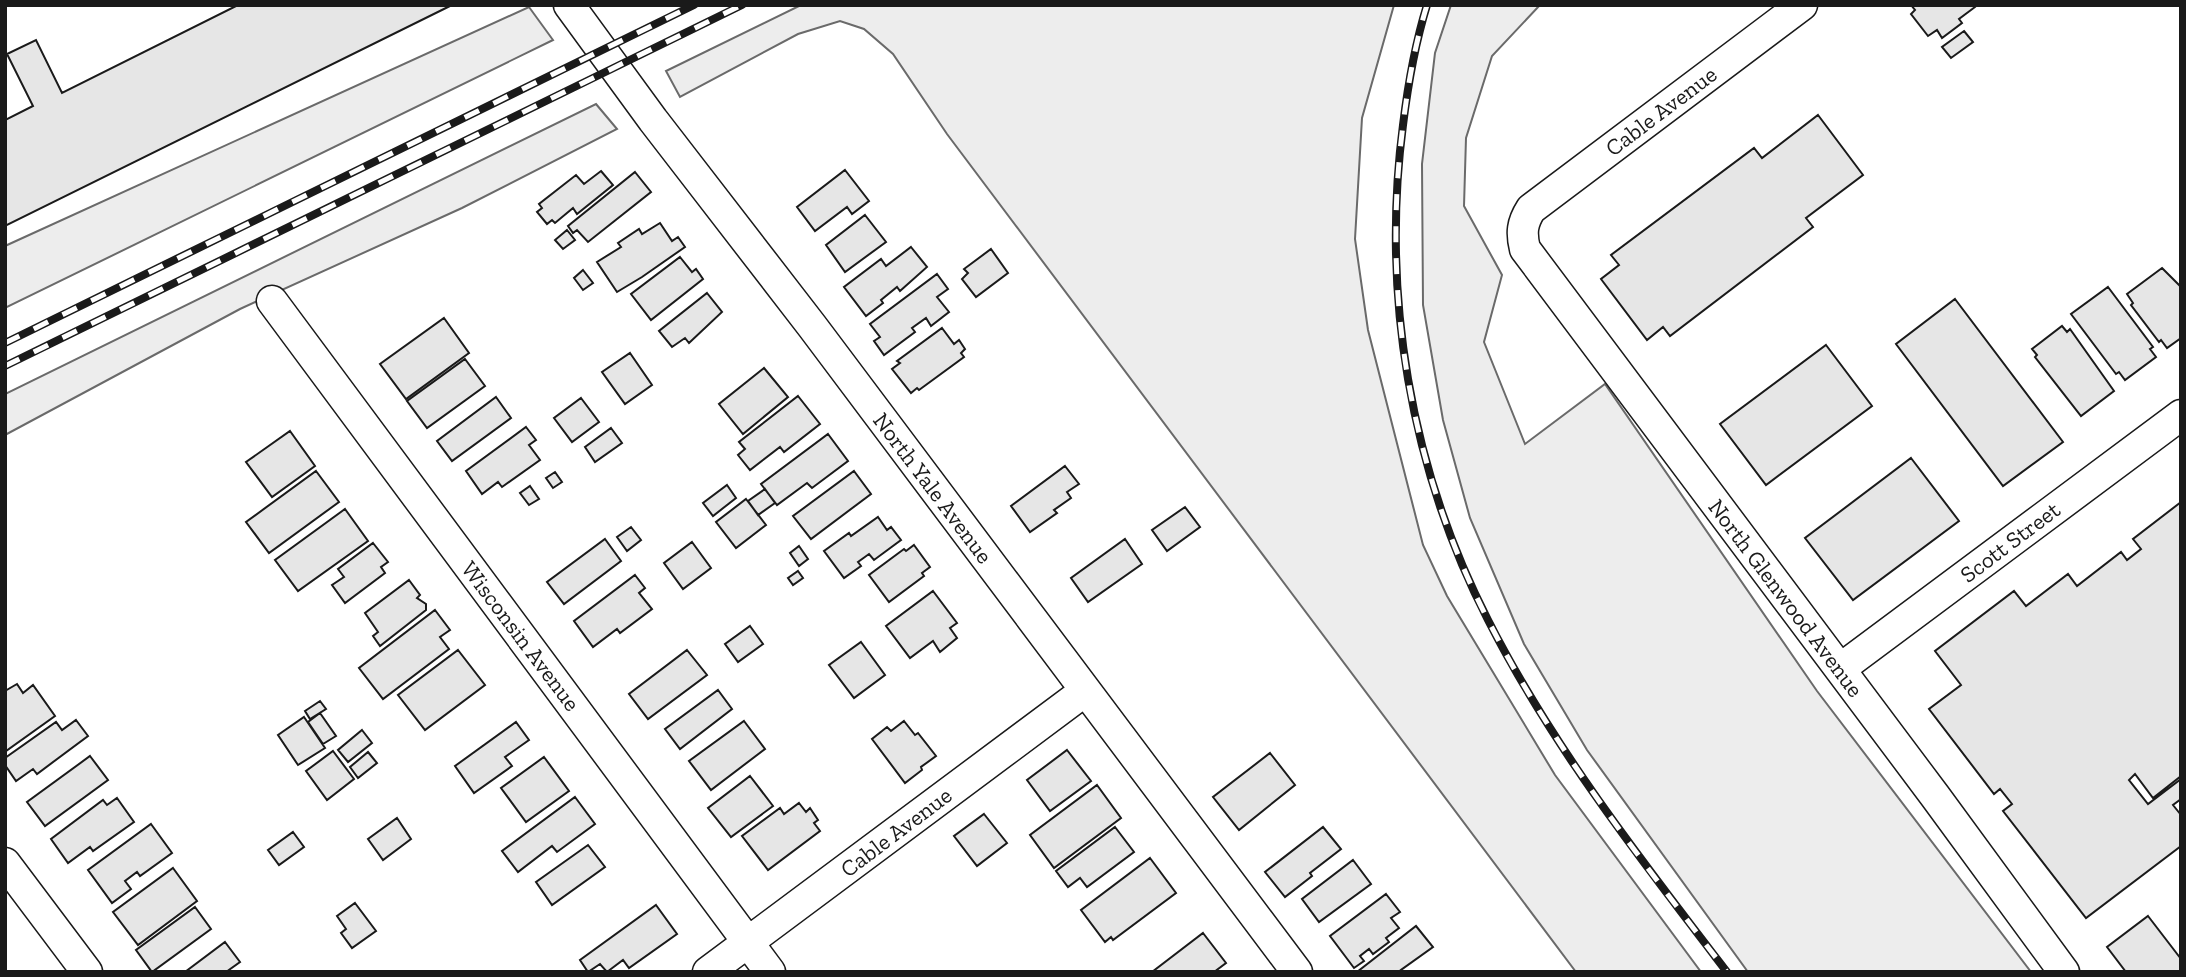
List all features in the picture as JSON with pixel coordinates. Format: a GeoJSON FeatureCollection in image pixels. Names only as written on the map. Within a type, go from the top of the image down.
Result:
{"type":"FeatureCollection","features":[{"type":"Feature","properties":{"kind":"street","name":"North Yale Avenue"},"geometry":{"type":"LineString","coordinates":[[569,5],[1297,972]]}},
{"type":"Feature","properties":{"kind":"street","name":"Cable Avenue"},"geometry":{"type":"LineString","coordinates":[[1524,220],[1531,209],[1802,5]]}},
{"type":"Feature","properties":{"kind":"street","name":"North Glenwood Avenue"},"geometry":{"type":"LineString","coordinates":[[1524,220],[1521,234],[1525,249],[2064,972]]}},
{"type":"Feature","properties":{"kind":"street","name":"Wisconsin Avenue"},"geometry":{"type":"LineString","coordinates":[[272,301],[770,972]]}},
{"type":"Feature","properties":{"kind":"street","name":"Scott Street"},"geometry":{"type":"LineString","coordinates":[[1840,669],[2181,415]]}},
{"type":"Feature","properties":{"kind":"street","name":"Cable Avenue"},"geometry":{"type":"LineString","coordinates":[[708,972],[1084,691]]}},
{"type":"Feature","properties":{"kind":"street"},"geometry":{"type":"LineString","coordinates":[[5,863],[87,972]]}},
{"type":"Feature","properties":{"kind":"shaded area"},"geometry":{"type":"Polygon","coordinates":[[[801,5],[1394,5],[1362,118],[1355,239],[1368,330],[1423,545],[1447,596],[1555,775],[1701,972],[1576,972],[947,134],[893,54],[864,29],[840,21],[798,34],[680,97],[666,71],[801,5]]]}},
{"type":"Feature","properties":{"kind":"shaded area"},"geometry":{"type":"Polygon","coordinates":[[[1451,5],[1540,5],[1492,56],[1466,138],[1464,206],[1502,275],[1484,342],[1525,444],[1605,384],[1817,691],[2031,972],[1748,972],[1587,750],[1524,644],[1470,518],[1443,420],[1423,305],[1422,164],[1435,53],[1451,5]]]}},
{"type":"Feature","properties":{"kind":"shaded area"},"geometry":{"type":"Polygon","coordinates":[[[529,7],[553,40],[5,308],[5,246],[529,7]]]}},
{"type":"Feature","properties":{"kind":"shaded area"},"geometry":{"type":"Polygon","coordinates":[[[596,104],[617,129],[462,208],[240,309],[5,435],[5,394],[596,104]]]}},
{"type":"Feature","properties":{"kind":"building"},"geometry":{"type":"Polygon","coordinates":[[[238,5],[452,5],[5,226],[5,120],[33,106],[7,54],[36,40],[62,93],[238,5]]]}},
{"type":"Feature","properties":{"kind":"building"},"geometry":{"type":"Polygon","coordinates":[[[1911,5],[1975,7],[1959,19],[1962,23],[1942,38],[1937,30],[1928,36],[1911,14],[1915,10],[1911,5]]]}},
{"type":"Feature","properties":{"kind":"building"},"geometry":{"type":"Polygon","coordinates":[[[1964,31],[1973,42],[1951,58],[1942,47],[1964,31]]]}},
{"type":"Feature","properties":{"kind":"building"},"geometry":{"type":"Polygon","coordinates":[[[1818,115],[1863,175],[1806,218],[1813,227],[1670,336],[1663,327],[1647,340],[1601,279],[1619,265],[1611,255],[1754,148],[1762,158],[1818,115]]]}},
{"type":"Feature","properties":{"kind":"building"},"geometry":{"type":"Polygon","coordinates":[[[845,170],[869,201],[852,214],[847,207],[815,231],[797,207],[845,170]]]}},
{"type":"Feature","properties":{"kind":"building"},"geometry":{"type":"Polygon","coordinates":[[[601,171],[613,185],[577,214],[573,208],[555,223],[552,220],[547,224],[537,212],[542,208],[539,204],[576,175],[584,184],[601,171]]]}},
{"type":"Feature","properties":{"kind":"building"},"geometry":{"type":"Polygon","coordinates":[[[635,172],[651,192],[588,242],[577,230],[573,233],[568,226],[635,172]]]}},
{"type":"Feature","properties":{"kind":"building"},"geometry":{"type":"Polygon","coordinates":[[[865,215],[886,242],[845,272],[826,245],[865,215]]]}},
{"type":"Feature","properties":{"kind":"building"},"geometry":{"type":"Polygon","coordinates":[[[660,223],[672,241],[678,237],[685,247],[617,292],[597,262],[621,247],[618,243],[639,229],[642,234],[660,223]]]}},
{"type":"Feature","properties":{"kind":"building"},"geometry":{"type":"Polygon","coordinates":[[[567,230],[575,240],[563,249],[555,240],[567,230]]]}},
{"type":"Feature","properties":{"kind":"building"},"geometry":{"type":"Polygon","coordinates":[[[911,247],[927,267],[900,291],[897,287],[881,300],[883,303],[866,316],[844,287],[881,259],[886,266],[911,247]]]}},
{"type":"Feature","properties":{"kind":"building"},"geometry":{"type":"Polygon","coordinates":[[[991,249],[1008,273],[976,297],[962,279],[968,273],[964,269],[991,249]]]}},
{"type":"Feature","properties":{"kind":"building"},"geometry":{"type":"Polygon","coordinates":[[[680,257],[692,272],[696,269],[703,279],[651,320],[631,294],[680,257]]]}},
{"type":"Feature","properties":{"kind":"building"},"geometry":{"type":"Polygon","coordinates":[[[2162,268],[2181,287],[2181,338],[2167,348],[2161,340],[2159,342],[2131,305],[2133,303],[2127,294],[2162,268]]]}},
{"type":"Feature","properties":{"kind":"building"},"geometry":{"type":"Polygon","coordinates":[[[583,270],[593,283],[583,290],[574,278],[583,270]]]}},
{"type":"Feature","properties":{"kind":"building"},"geometry":{"type":"Polygon","coordinates":[[[937,274],[948,289],[937,297],[949,312],[931,326],[926,318],[912,328],[915,332],[884,355],[874,341],[880,337],[870,324],[937,274]]]}},
{"type":"Feature","properties":{"kind":"building"},"geometry":{"type":"Polygon","coordinates":[[[2108,287],[2153,347],[2150,349],[2156,357],[2125,380],[2119,372],[2116,374],[2071,314],[2108,287]]]}},
{"type":"Feature","properties":{"kind":"building"},"geometry":{"type":"Polygon","coordinates":[[[707,293],[722,312],[689,343],[685,338],[672,347],[659,331],[707,293]]]}},
{"type":"Feature","properties":{"kind":"building"},"geometry":{"type":"Polygon","coordinates":[[[1955,299],[2063,442],[2003,486],[1896,344],[1955,299]]]}},
{"type":"Feature","properties":{"kind":"building"},"geometry":{"type":"Polygon","coordinates":[[[444,318],[469,353],[406,399],[380,364],[444,318]]]}},
{"type":"Feature","properties":{"kind":"building"},"geometry":{"type":"Polygon","coordinates":[[[2062,326],[2067,332],[2070,329],[2114,391],[2081,416],[2035,357],[2037,355],[2032,349],[2062,326]]]}},
{"type":"Feature","properties":{"kind":"building"},"geometry":{"type":"Polygon","coordinates":[[[942,328],[954,344],[959,340],[965,349],[961,353],[964,357],[911,393],[892,369],[900,363],[897,361],[942,328]]]}},
{"type":"Feature","properties":{"kind":"building"},"geometry":{"type":"Polygon","coordinates":[[[1826,345],[1872,406],[1766,485],[1720,424],[1826,345]]]}},
{"type":"Feature","properties":{"kind":"building"},"geometry":{"type":"Polygon","coordinates":[[[630,353],[652,385],[625,404],[602,372],[630,353]]]}},
{"type":"Feature","properties":{"kind":"building"},"geometry":{"type":"Polygon","coordinates":[[[465,359],[485,386],[427,428],[407,401],[465,359]]]}},
{"type":"Feature","properties":{"kind":"building"},"geometry":{"type":"Polygon","coordinates":[[[764,368],[788,397],[743,434],[719,404],[764,368]]]}},
{"type":"Feature","properties":{"kind":"building"},"geometry":{"type":"Polygon","coordinates":[[[798,396],[820,424],[784,452],[780,447],[750,470],[738,455],[745,449],[739,442],[798,396]]]}},
{"type":"Feature","properties":{"kind":"building"},"geometry":{"type":"Polygon","coordinates":[[[496,397],[511,418],[452,461],[437,441],[496,397]]]}},
{"type":"Feature","properties":{"kind":"building"},"geometry":{"type":"Polygon","coordinates":[[[581,398],[599,422],[572,442],[554,418],[581,398]]]}},
{"type":"Feature","properties":{"kind":"building"},"geometry":{"type":"Polygon","coordinates":[[[526,427],[536,440],[529,445],[540,460],[502,487],[498,482],[482,494],[466,471],[526,427]]]}},
{"type":"Feature","properties":{"kind":"building"},"geometry":{"type":"Polygon","coordinates":[[[611,428],[622,443],[595,462],[585,447],[611,428]]]}},
{"type":"Feature","properties":{"kind":"building"},"geometry":{"type":"Polygon","coordinates":[[[290,431],[315,466],[272,497],[246,462],[290,431]]]}},
{"type":"Feature","properties":{"kind":"building"},"geometry":{"type":"Polygon","coordinates":[[[828,434],[848,461],[812,488],[807,483],[777,505],[761,484],[828,434]]]}},
{"type":"Feature","properties":{"kind":"building"},"geometry":{"type":"Polygon","coordinates":[[[1911,458],[1959,521],[1853,600],[1805,538],[1911,458]]]}},
{"type":"Feature","properties":{"kind":"building"},"geometry":{"type":"Polygon","coordinates":[[[1065,466],[1079,484],[1067,492],[1071,498],[1054,510],[1057,513],[1030,532],[1011,506],[1065,466]]]}},
{"type":"Feature","properties":{"kind":"building"},"geometry":{"type":"Polygon","coordinates":[[[316,471],[339,502],[269,553],[246,522],[316,471]]]}},
{"type":"Feature","properties":{"kind":"building"},"geometry":{"type":"Polygon","coordinates":[[[854,471],[871,494],[811,539],[793,516],[854,471]]]}},
{"type":"Feature","properties":{"kind":"building"},"geometry":{"type":"Polygon","coordinates":[[[555,472],[562,482],[553,488],[546,478],[555,472]]]}},
{"type":"Feature","properties":{"kind":"building"},"geometry":{"type":"Polygon","coordinates":[[[727,485],[736,498],[713,516],[703,503],[727,485]]]}},
{"type":"Feature","properties":{"kind":"building"},"geometry":{"type":"Polygon","coordinates":[[[530,486],[539,499],[529,505],[520,493],[530,486]]]}},
{"type":"Feature","properties":{"kind":"building"},"geometry":{"type":"Polygon","coordinates":[[[765,489],[775,503],[758,515],[748,501],[765,489]]]}},
{"type":"Feature","properties":{"kind":"building"},"geometry":{"type":"Polygon","coordinates":[[[746,499],[766,525],[736,548],[716,522],[746,499]]]}},
{"type":"Feature","properties":{"kind":"building"},"geometry":{"type":"Polygon","coordinates":[[[2181,502],[2181,776],[2153,798],[2135,774],[2129,780],[2148,804],[2181,779],[2181,799],[2173,805],[2181,815],[2181,846],[2086,918],[2003,811],[2012,804],[2000,789],[1994,794],[1929,709],[1961,685],[1935,651],[2014,591],[2026,606],[2068,574],[2077,586],[2121,552],[2127,560],[2141,549],[2133,539],[2181,502]]]}},
{"type":"Feature","properties":{"kind":"building"},"geometry":{"type":"Polygon","coordinates":[[[1185,507],[1200,527],[1167,551],[1152,530],[1185,507]]]}},
{"type":"Feature","properties":{"kind":"building"},"geometry":{"type":"Polygon","coordinates":[[[345,509],[368,541],[298,591],[275,560],[345,509]]]}},
{"type":"Feature","properties":{"kind":"building"},"geometry":{"type":"Polygon","coordinates":[[[878,517],[887,530],[891,527],[901,540],[874,560],[869,554],[858,562],[861,566],[844,578],[824,551],[878,517]]]}},
{"type":"Feature","properties":{"kind":"building"},"geometry":{"type":"Polygon","coordinates":[[[631,527],[641,540],[627,551],[617,537],[631,527]]]}},
{"type":"Feature","properties":{"kind":"building"},"geometry":{"type":"Polygon","coordinates":[[[605,539],[621,561],[564,604],[547,582],[605,539]]]}},
{"type":"Feature","properties":{"kind":"building"},"geometry":{"type":"Polygon","coordinates":[[[1125,539],[1142,564],[1088,602],[1071,578],[1125,539]]]}},
{"type":"Feature","properties":{"kind":"building"},"geometry":{"type":"Polygon","coordinates":[[[692,542],[711,568],[683,589],[664,563],[692,542]]]}},
{"type":"Feature","properties":{"kind":"building"},"geometry":{"type":"Polygon","coordinates":[[[373,543],[388,562],[381,567],[385,573],[345,603],[332,585],[344,577],[338,569],[373,543]]]}},
{"type":"Feature","properties":{"kind":"building"},"geometry":{"type":"Polygon","coordinates":[[[914,545],[930,567],[922,573],[924,576],[889,602],[869,575],[904,549],[906,551],[914,545]]]}},
{"type":"Feature","properties":{"kind":"building"},"geometry":{"type":"Polygon","coordinates":[[[799,546],[808,559],[799,566],[790,553],[799,546]]]}},
{"type":"Feature","properties":{"kind":"building"},"geometry":{"type":"Polygon","coordinates":[[[798,571],[803,578],[793,585],[788,578],[798,571]]]}},
{"type":"Feature","properties":{"kind":"building"},"geometry":{"type":"Polygon","coordinates":[[[635,575],[645,588],[639,593],[652,609],[620,633],[617,629],[593,647],[574,621],[635,575]]]}},
{"type":"Feature","properties":{"kind":"building"},"geometry":{"type":"Polygon","coordinates":[[[409,580],[420,595],[417,598],[426,604],[426,610],[380,646],[373,636],[378,632],[365,613],[409,580]]]}},
{"type":"Feature","properties":{"kind":"building"},"geometry":{"type":"Polygon","coordinates":[[[933,591],[957,623],[950,628],[957,638],[940,652],[933,641],[910,658],[886,626],[933,591]]]}},
{"type":"Feature","properties":{"kind":"building"},"geometry":{"type":"Polygon","coordinates":[[[435,610],[450,630],[440,637],[449,649],[383,699],[359,668],[435,610]]]}},
{"type":"Feature","properties":{"kind":"building"},"geometry":{"type":"Polygon","coordinates":[[[750,626],[763,644],[738,662],[725,644],[750,626]]]}},
{"type":"Feature","properties":{"kind":"building"},"geometry":{"type":"Polygon","coordinates":[[[861,642],[885,675],[854,698],[829,665],[861,642]]]}},
{"type":"Feature","properties":{"kind":"building"},"geometry":{"type":"Polygon","coordinates":[[[458,650],[485,685],[425,730],[398,695],[458,650]]]}},
{"type":"Feature","properties":{"kind":"building"},"geometry":{"type":"Polygon","coordinates":[[[687,650],[707,675],[648,719],[629,694],[687,650]]]}},
{"type":"Feature","properties":{"kind":"building"},"geometry":{"type":"Polygon","coordinates":[[[17,684],[23,693],[33,685],[55,716],[6,751],[5,691],[17,684]]]}},
{"type":"Feature","properties":{"kind":"building"},"geometry":{"type":"Polygon","coordinates":[[[718,690],[732,709],[680,749],[665,729],[718,690]]]}},
{"type":"Feature","properties":{"kind":"building"},"geometry":{"type":"Polygon","coordinates":[[[320,701],[326,709],[310,719],[305,711],[320,701]]]}},
{"type":"Feature","properties":{"kind":"building"},"geometry":{"type":"Polygon","coordinates":[[[320,713],[336,736],[323,744],[308,722],[320,713]]]}},
{"type":"Feature","properties":{"kind":"building"},"geometry":{"type":"Polygon","coordinates":[[[304,717],[325,748],[298,765],[278,735],[304,717]]]}},
{"type":"Feature","properties":{"kind":"building"},"geometry":{"type":"Polygon","coordinates":[[[76,720],[88,736],[37,774],[33,769],[16,781],[5,765],[5,758],[56,722],[62,730],[76,720]]]}},
{"type":"Feature","properties":{"kind":"building"},"geometry":{"type":"Polygon","coordinates":[[[744,721],[765,749],[711,790],[689,761],[744,721]]]}},
{"type":"Feature","properties":{"kind":"building"},"geometry":{"type":"Polygon","coordinates":[[[904,721],[915,735],[918,733],[936,756],[905,783],[872,739],[887,727],[891,731],[904,721]]]}},
{"type":"Feature","properties":{"kind":"building"},"geometry":{"type":"Polygon","coordinates":[[[516,722],[529,740],[505,757],[512,766],[474,793],[455,766],[516,722]]]}},
{"type":"Feature","properties":{"kind":"building"},"geometry":{"type":"Polygon","coordinates":[[[362,730],[372,743],[348,762],[338,750],[362,730]]]}},
{"type":"Feature","properties":{"kind":"building"},"geometry":{"type":"Polygon","coordinates":[[[1067,750],[1091,781],[1050,811],[1027,780],[1067,750]]]}},
{"type":"Feature","properties":{"kind":"building"},"geometry":{"type":"Polygon","coordinates":[[[333,751],[354,779],[327,800],[306,771],[333,751]]]}},
{"type":"Feature","properties":{"kind":"building"},"geometry":{"type":"Polygon","coordinates":[[[368,752],[377,763],[358,778],[350,767],[368,752]]]}},
{"type":"Feature","properties":{"kind":"building"},"geometry":{"type":"Polygon","coordinates":[[[1270,753],[1295,785],[1239,830],[1213,797],[1270,753]]]}},
{"type":"Feature","properties":{"kind":"building"},"geometry":{"type":"Polygon","coordinates":[[[90,756],[108,780],[45,826],[27,802],[90,756]]]}},
{"type":"Feature","properties":{"kind":"building"},"geometry":{"type":"Polygon","coordinates":[[[544,757],[569,791],[526,822],[501,788],[544,757]]]}},
{"type":"Feature","properties":{"kind":"building"},"geometry":{"type":"Polygon","coordinates":[[[750,776],[773,806],[731,837],[708,808],[750,776]]]}},
{"type":"Feature","properties":{"kind":"building"},"geometry":{"type":"Polygon","coordinates":[[[1097,785],[1121,818],[1054,868],[1030,835],[1097,785]]]}},
{"type":"Feature","properties":{"kind":"building"},"geometry":{"type":"Polygon","coordinates":[[[575,797],[595,824],[557,852],[552,846],[518,872],[502,851],[575,797]]]}},
{"type":"Feature","properties":{"kind":"building"},"geometry":{"type":"Polygon","coordinates":[[[117,798],[134,822],[93,851],[90,847],[68,863],[51,839],[103,800],[107,805],[117,798]]]}},
{"type":"Feature","properties":{"kind":"building"},"geometry":{"type":"Polygon","coordinates":[[[799,803],[806,812],[810,808],[818,820],[814,823],[820,831],[768,870],[742,836],[780,808],[784,814],[799,803]]]}},
{"type":"Feature","properties":{"kind":"building"},"geometry":{"type":"Polygon","coordinates":[[[984,814],[1007,843],[977,866],[954,836],[984,814]]]}},
{"type":"Feature","properties":{"kind":"building"},"geometry":{"type":"Polygon","coordinates":[[[397,818],[411,839],[383,860],[368,839],[397,818]]]}},
{"type":"Feature","properties":{"kind":"building"},"geometry":{"type":"Polygon","coordinates":[[[151,824],[172,853],[140,876],[137,872],[125,881],[131,889],[112,903],[88,870],[151,824]]]}},
{"type":"Feature","properties":{"kind":"building"},"geometry":{"type":"Polygon","coordinates":[[[1115,827],[1134,852],[1087,887],[1080,878],[1068,887],[1056,871],[1115,827]]]}},
{"type":"Feature","properties":{"kind":"building"},"geometry":{"type":"Polygon","coordinates":[[[1323,827],[1341,849],[1285,897],[1265,872],[1323,827]]]}},
{"type":"Feature","properties":{"kind":"building"},"geometry":{"type":"Polygon","coordinates":[[[293,832],[304,847],[279,865],[268,850],[293,832]]]}},
{"type":"Feature","properties":{"kind":"building"},"geometry":{"type":"Polygon","coordinates":[[[588,845],[605,867],[552,905],[536,882],[588,845]]]}},
{"type":"Feature","properties":{"kind":"building"},"geometry":{"type":"Polygon","coordinates":[[[1150,858],[1176,893],[1113,940],[1111,937],[1105,942],[1081,910],[1150,858]]]}},
{"type":"Feature","properties":{"kind":"building"},"geometry":{"type":"Polygon","coordinates":[[[1353,860],[1371,884],[1319,922],[1302,899],[1353,860]]]}},
{"type":"Feature","properties":{"kind":"building"},"geometry":{"type":"Polygon","coordinates":[[[173,868],[197,901],[138,945],[113,912],[173,868]]]}},
{"type":"Feature","properties":{"kind":"building"},"geometry":{"type":"Polygon","coordinates":[[[1386,894],[1400,912],[1391,918],[1399,928],[1386,938],[1389,942],[1373,954],[1369,949],[1360,956],[1364,961],[1354,968],[1330,936],[1386,894]]]}},
{"type":"Feature","properties":{"kind":"building"},"geometry":{"type":"Polygon","coordinates":[[[355,903],[376,931],[352,948],[341,933],[346,929],[337,916],[355,903]]]}},
{"type":"Feature","properties":{"kind":"building"},"geometry":{"type":"Polygon","coordinates":[[[656,905],[677,934],[629,968],[623,960],[607,972],[600,964],[588,972],[580,960],[656,905]]]}},
{"type":"Feature","properties":{"kind":"building"},"geometry":{"type":"Polygon","coordinates":[[[195,907],[211,929],[152,972],[136,950],[195,907]]]}},
{"type":"Feature","properties":{"kind":"building"},"geometry":{"type":"Polygon","coordinates":[[[2148,916],[2181,959],[2181,972],[2126,972],[2107,947],[2148,916]]]}},
{"type":"Feature","properties":{"kind":"building"},"geometry":{"type":"Polygon","coordinates":[[[1416,926],[1433,947],[1401,970],[1403,972],[1357,972],[1416,926]]]}},
{"type":"Feature","properties":{"kind":"building"},"geometry":{"type":"Polygon","coordinates":[[[1203,933],[1226,963],[1214,972],[1152,972],[1203,933]]]}},
{"type":"Feature","properties":{"kind":"building"},"geometry":{"type":"Polygon","coordinates":[[[225,942],[240,962],[226,972],[185,972],[225,942]]]}},
{"type":"Feature","properties":{"kind":"railway"},"geometry":{"type":"LineString","coordinates":[[5,343],[694,5]]}},
{"type":"Feature","properties":{"kind":"railway"},"geometry":{"type":"LineString","coordinates":[[5,366],[742,5]]}},
{"type":"Feature","properties":{"kind":"railway"},"geometry":{"type":"LineString","coordinates":[[1427,5],[1412,64],[1403,125],[1397,189],[1396,252],[1408,379],[1421,441],[1439,502],[1461,562],[1488,620],[1540,712],[1599,801],[1727,972]]}}]}
